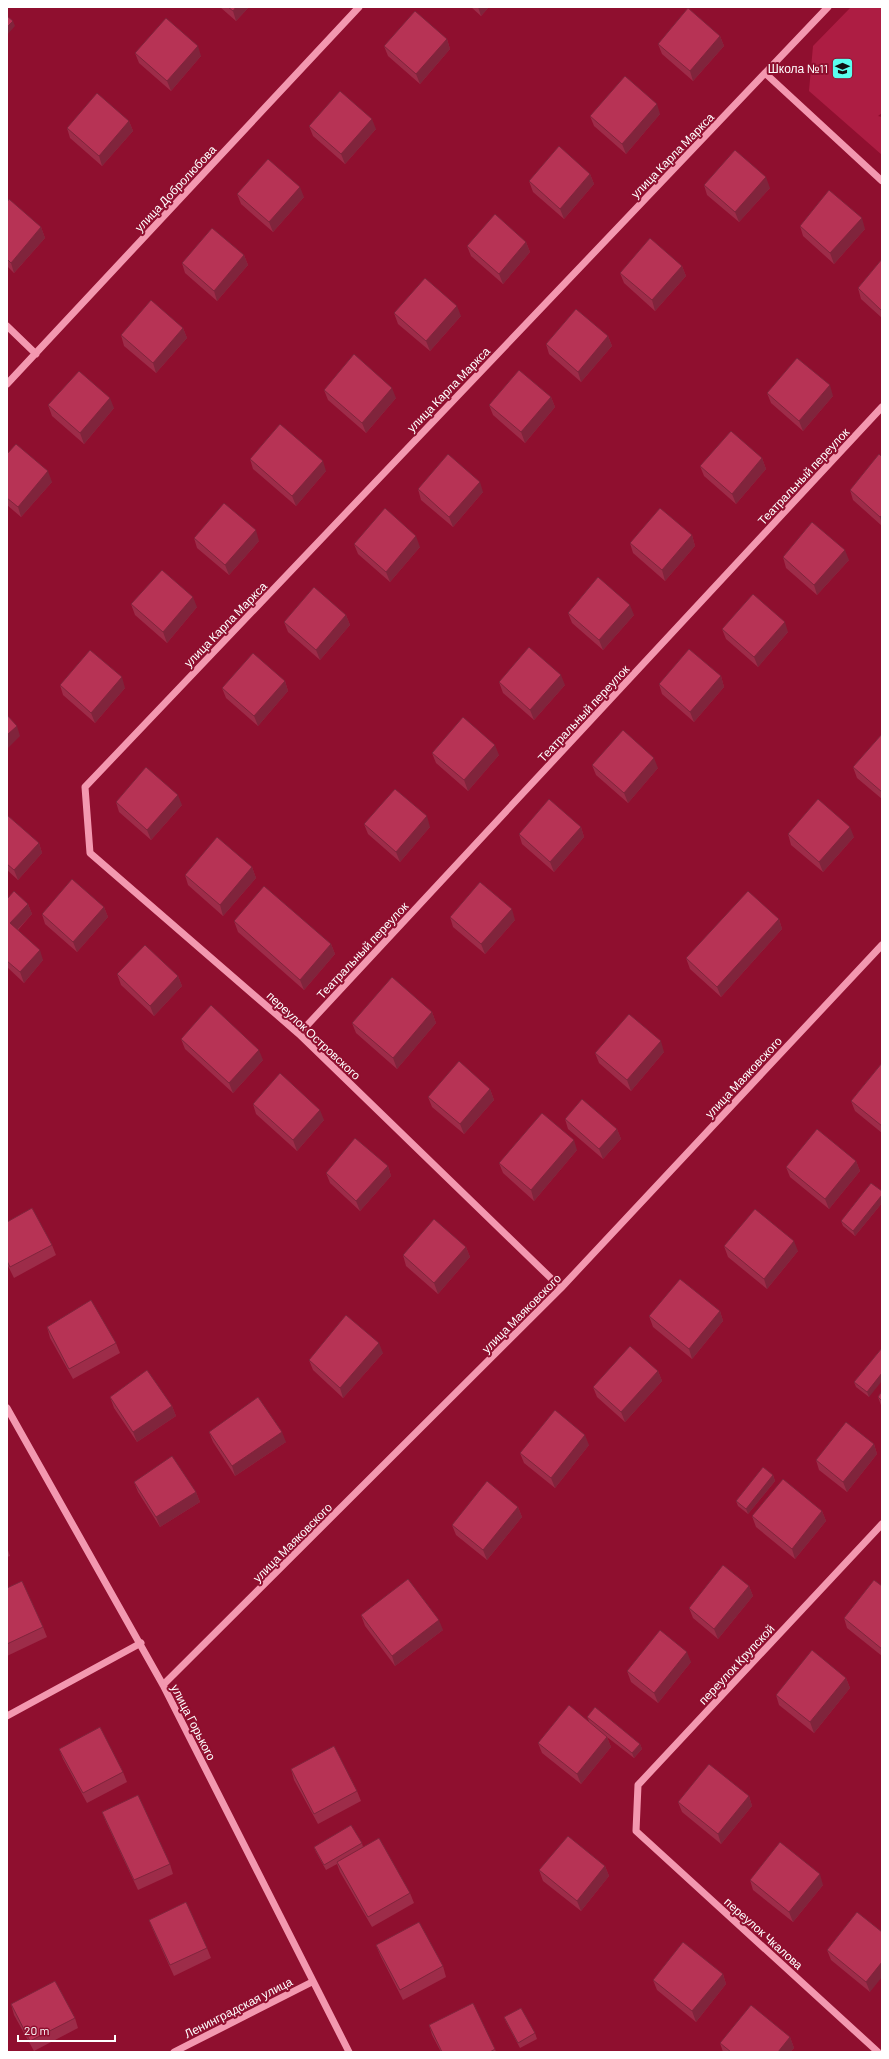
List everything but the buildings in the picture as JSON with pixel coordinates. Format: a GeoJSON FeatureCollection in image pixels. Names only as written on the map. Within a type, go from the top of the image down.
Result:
{"type":"FeatureCollection","features":[{"type":"Feature","properties":{"kind":"street","name":"улица Добролюбова"},"geometry":{"type":"LineString","coordinates":[[7,384],[359,7]]}},
{"type":"Feature","properties":{"kind":"street","name":"улица Карла Маркса"},"geometry":{"type":"LineString","coordinates":[[85,787],[828,7]]}},
{"type":"Feature","properties":{"kind":"street"},"geometry":{"type":"LineString","coordinates":[[764,73],[882,180]]}},
{"type":"Feature","properties":{"kind":"street"},"geometry":{"type":"LineString","coordinates":[[7,326],[36,354]]}},
{"type":"Feature","properties":{"kind":"street","name":"Театральный переулок"},"geometry":{"type":"LineString","coordinates":[[299,1034],[882,407]]}},
{"type":"Feature","properties":{"kind":"street","name":"переулок Островского"},"geometry":{"type":"LineString","coordinates":[[85,787],[90,853],[299,1034],[561,1288]]}},
{"type":"Feature","properties":{"kind":"street","name":"улица Маяковского"},"geometry":{"type":"LineString","coordinates":[[164,1685],[561,1288],[882,945]]}},
{"type":"Feature","properties":{"kind":"street","name":"улица Горького"},"geometry":{"type":"LineString","coordinates":[[7,1408],[164,1685],[312,1982],[349,2052]]}},
{"type":"Feature","properties":{"kind":"street","name":"переулок Крупской"},"geometry":{"type":"LineString","coordinates":[[636,1830],[638,1786],[882,1524]]}},
{"type":"Feature","properties":{"kind":"street"},"geometry":{"type":"LineString","coordinates":[[7,1716],[141,1643]]}},
{"type":"Feature","properties":{"kind":"street","name":"переулок Чкалова"},"geometry":{"type":"LineString","coordinates":[[636,1830],[878,2052]]}},
{"type":"Feature","properties":{"kind":"street","name":"Ленинградская улица"},"geometry":{"type":"LineString","coordinates":[[174,2052],[312,1982]]}},
{"type":"Feature","properties":{"kind":"street"},"geometry":{"type":"LineString","coordinates":[[878,2052],[882,2046]]}},
{"type":"Feature","properties":{"kind":"shaded area","name":"Школа №11"},"geometry":{"type":"Polygon","coordinates":[[[851,7],[882,7],[882,113],[878,116],[882,117],[882,155],[809,91],[813,46],[851,7]]]}},
{"type":"Feature","properties":{"kind":"place","name":"Школа №11"},"geometry":{"type":"Point","coordinates":[843,68]}}]}
